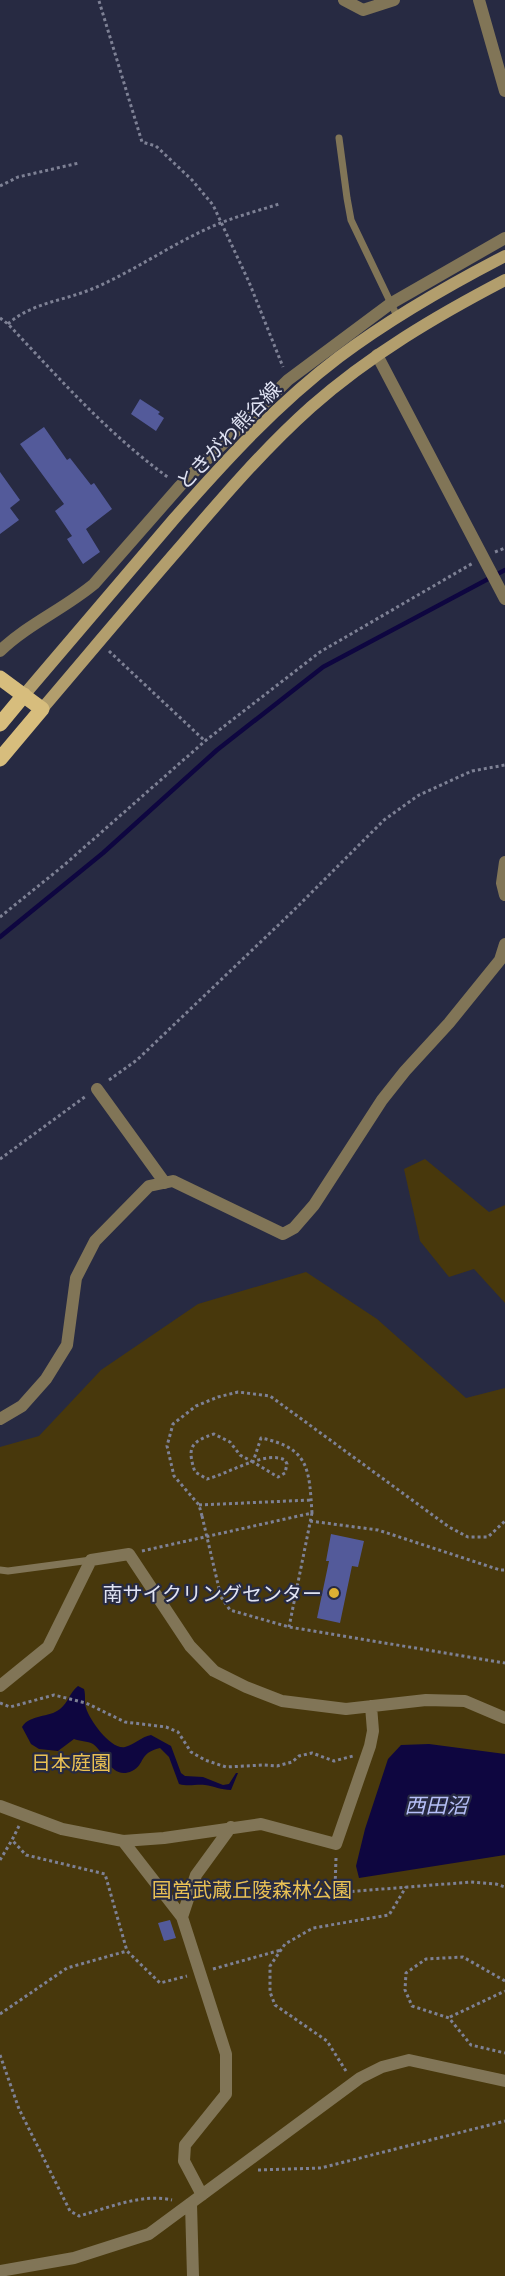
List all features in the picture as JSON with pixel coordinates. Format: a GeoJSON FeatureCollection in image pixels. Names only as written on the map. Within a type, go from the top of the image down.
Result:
{"type":"FeatureCollection","features":[{"type":"Feature","properties":{"kind":"main road","name":"ときがわ熊谷線"},"geometry":{"type":"LineString","coordinates":[[24,695],[142,556],[253,433],[339,357],[397,316],[447,286],[505,256]]}},
{"type":"Feature","properties":{"kind":"main road","name":"ときがわ熊谷線"},"geometry":{"type":"LineString","coordinates":[[42,709],[221,500],[270,446],[311,407],[376,355],[420,326],[505,280]]}},
{"type":"Feature","properties":{"kind":"main road"},"geometry":{"type":"LineString","coordinates":[[0,678],[42,709],[0,759]]}},
{"type":"Feature","properties":{"kind":"main road"},"geometry":{"type":"LineString","coordinates":[[0,724],[24,695]]}},
{"type":"Feature","properties":{"kind":"street"},"geometry":{"type":"LineString","coordinates":[[344,0],[363,10],[394,0]]}},
{"type":"Feature","properties":{"kind":"street"},"geometry":{"type":"LineString","coordinates":[[479,0],[505,91]]}},
{"type":"Feature","properties":{"kind":"street"},"geometry":{"type":"LineString","coordinates":[[0,651],[20,633],[81,595],[94,584],[180,486],[288,380],[390,304],[505,238]]}},
{"type":"Feature","properties":{"kind":"street"},"geometry":{"type":"LineString","coordinates":[[376,355],[505,599]]}},
{"type":"Feature","properties":{"kind":"street"},"geometry":{"type":"LineString","coordinates":[[505,862],[502,883],[505,895]]}},
{"type":"Feature","properties":{"kind":"street"},"geometry":{"type":"LineString","coordinates":[[0,1419],[22,1406],[46,1379],[67,1345],[76,1278],[95,1241],[149,1186],[173,1181],[283,1234],[294,1228],[314,1205],[382,1100],[500,960],[505,944]]}},
{"type":"Feature","properties":{"kind":"street"},"geometry":{"type":"LineString","coordinates":[[97,1089],[165,1183]]}},
{"type":"Feature","properties":{"kind":"street"},"geometry":{"type":"LineString","coordinates":[[0,1686],[48,1647],[91,1560],[129,1554],[190,1646],[214,1671],[282,1701],[346,1709],[426,1700],[465,1701],[505,1718]]}},
{"type":"Feature","properties":{"kind":"street"},"geometry":{"type":"LineString","coordinates":[[0,1806],[62,1829],[123,1841],[164,1838],[261,1824],[336,1845],[373,1731],[371,1706]]}},
{"type":"Feature","properties":{"kind":"street"},"geometry":{"type":"LineString","coordinates":[[182,1917],[196,1875],[231,1827]]}},
{"type":"Feature","properties":{"kind":"street"},"geometry":{"type":"LineString","coordinates":[[123,1841],[182,1917],[226,2054],[226,2094],[185,2145],[184,2161],[202,2195]]}},
{"type":"Feature","properties":{"kind":"street"},"geometry":{"type":"LineString","coordinates":[[0,2271],[74,2258],[149,2234],[354,2083],[382,2067],[409,2060],[505,2081]]}},
{"type":"Feature","properties":{"kind":"street"},"geometry":{"type":"LineString","coordinates":[[191,2205],[193,2276]]}},
{"type":"Feature","properties":{"kind":"lane"},"geometry":{"type":"LineString","coordinates":[[339,138],[351,220],[397,316]]}},
{"type":"Feature","properties":{"kind":"lane"},"geometry":{"type":"LineString","coordinates":[[0,1570],[8,1571],[91,1560]]}},
{"type":"Feature","properties":{"kind":"path"},"geometry":{"type":"LineString","coordinates":[[99,1],[142,142],[156,146],[192,180],[213,205],[249,282],[288,380]]}},
{"type":"Feature","properties":{"kind":"path"},"geometry":{"type":"LineString","coordinates":[[0,186],[18,177],[79,163]]}},
{"type":"Feature","properties":{"kind":"path"},"geometry":{"type":"LineString","coordinates":[[8,324],[32,307],[68,298],[94,288],[221,223],[279,204]]}},
{"type":"Feature","properties":{"kind":"path"},"geometry":{"type":"LineString","coordinates":[[0,318],[103,424],[139,456],[180,486]]}},
{"type":"Feature","properties":{"kind":"path"},"geometry":{"type":"LineString","coordinates":[[0,917],[63,866],[205,741],[320,652],[483,557],[505,548]]}},
{"type":"Feature","properties":{"kind":"path"},"geometry":{"type":"LineString","coordinates":[[108,650],[205,741]]}},
{"type":"Feature","properties":{"kind":"path"},"geometry":{"type":"LineString","coordinates":[[0,1159],[137,1060],[292,912],[384,820],[419,795],[472,771],[505,765]]}},
{"type":"Feature","properties":{"kind":"path"},"geometry":{"type":"LineString","coordinates":[[505,1521],[488,1537],[468,1537],[448,1527],[270,1396],[238,1392],[196,1406],[173,1424],[167,1446],[174,1476],[199,1505],[220,1597],[230,1610],[289,1627],[505,1663]]}},
{"type":"Feature","properties":{"kind":"path"},"geometry":{"type":"LineString","coordinates":[[253,1462],[232,1469],[222,1476],[207,1479],[195,1472],[190,1457],[192,1446],[200,1439],[214,1434],[230,1442],[240,1455],[253,1462],[278,1477],[285,1473],[287,1464],[285,1460],[278,1457],[253,1462]]}},
{"type":"Feature","properties":{"kind":"path"},"geometry":{"type":"LineString","coordinates":[[253,1462],[261,1438],[294,1449],[306,1465],[310,1478],[312,1513],[289,1627]]}},
{"type":"Feature","properties":{"kind":"path"},"geometry":{"type":"LineString","coordinates":[[199,1505],[311,1500]]}},
{"type":"Feature","properties":{"kind":"path"},"geometry":{"type":"LineString","coordinates":[[129,1554],[312,1513]]}},
{"type":"Feature","properties":{"kind":"path"},"geometry":{"type":"LineString","coordinates":[[310,1521],[378,1530],[489,1567],[505,1570]]}},
{"type":"Feature","properties":{"kind":"path"},"geometry":{"type":"LineString","coordinates":[[0,1703],[10,1707],[54,1695],[86,1703],[125,1722],[166,1727],[178,1732],[191,1752],[225,1767],[277,1766],[312,1753],[334,1761],[367,1752]]}},
{"type":"Feature","properties":{"kind":"path"},"geometry":{"type":"LineString","coordinates":[[0,1860],[23,1816]]}},
{"type":"Feature","properties":{"kind":"path"},"geometry":{"type":"LineString","coordinates":[[12,1840],[26,1855],[105,1874],[127,1951],[160,1983],[281,1950]]}},
{"type":"Feature","properties":{"kind":"path"},"geometry":{"type":"LineString","coordinates":[[336,1845],[335,1889],[345,1892],[471,1882],[505,1887]]}},
{"type":"Feature","properties":{"kind":"path"},"geometry":{"type":"LineString","coordinates":[[354,2083],[327,2041],[275,2005],[270,1992],[270,1966],[285,1944],[313,1928],[389,1915],[406,1887]]}},
{"type":"Feature","properties":{"kind":"path"},"geometry":{"type":"LineString","coordinates":[[0,2014],[67,1968],[127,1951]]}},
{"type":"Feature","properties":{"kind":"path"},"geometry":{"type":"LineString","coordinates":[[505,1981],[463,1957],[426,1959],[406,1973],[405,1990],[412,2006],[449,2018],[471,2045],[505,2053]]}},
{"type":"Feature","properties":{"kind":"path"},"geometry":{"type":"LineString","coordinates":[[449,2018],[505,1991]]}},
{"type":"Feature","properties":{"kind":"path"},"geometry":{"type":"LineString","coordinates":[[0,2055],[19,2109],[70,2211],[79,2216],[142,2199],[161,2198],[191,2205]]}},
{"type":"Feature","properties":{"kind":"path"},"geometry":{"type":"LineString","coordinates":[[235,2171],[321,2168],[505,2121]]}},
{"type":"Feature","properties":{"kind":"green space"},"geometry":{"type":"Polygon","coordinates":[[[425,1159],[489,1212],[505,1205],[505,1303],[474,1269],[449,1277],[420,1241],[404,1169],[425,1159]]]}},
{"type":"Feature","properties":{"kind":"green space","name":"国営武蔵丘陵森林公園"},"geometry":{"type":"Polygon","coordinates":[[[306,1272],[377,1319],[466,1398],[505,1388],[505,2276],[0,2276],[0,1447],[39,1436],[101,1370],[198,1304],[306,1272]]]}},
{"type":"Feature","properties":{"kind":"water"},"geometry":{"type":"Polygon","coordinates":[[[78,1686],[84,1689],[88,1714],[102,1734],[114,1744],[125,1747],[151,1735],[171,1746],[181,1773],[185,1776],[203,1777],[223,1785],[229,1784],[238,1773],[231,1790],[205,1785],[179,1784],[169,1757],[160,1748],[148,1753],[136,1768],[125,1773],[114,1769],[89,1742],[74,1739],[58,1751],[39,1749],[31,1744],[22,1727],[25,1723],[56,1712],[78,1686]]]}},
{"type":"Feature","properties":{"kind":"water","name":"西田沼"},"geometry":{"type":"Polygon","coordinates":[[[429,1744],[505,1754],[505,1855],[359,1878],[356,1866],[365,1829],[388,1759],[401,1745],[429,1744]]]}},
{"type":"Feature","properties":{"kind":"building"},"geometry":{"type":"Polygon","coordinates":[[[140,399],[160,412],[158,414],[164,418],[156,431],[131,414],[140,399]]]}},
{"type":"Feature","properties":{"kind":"building"},"geometry":{"type":"Polygon","coordinates":[[[44,427],[67,460],[70,458],[91,485],[94,483],[112,509],[86,529],[100,552],[83,564],[67,539],[72,536],[55,511],[64,504],[20,444],[44,427]]]}},
{"type":"Feature","properties":{"kind":"building"},"geometry":{"type":"Polygon","coordinates":[[[0,472],[20,500],[10,508],[19,520],[0,534],[0,472]]]}},
{"type":"Feature","properties":{"kind":"building","name":"南サイクリングセンター"},"geometry":{"type":"Polygon","coordinates":[[[331,1534],[364,1541],[358,1567],[352,1566],[340,1623],[317,1618],[329,1561],[326,1561],[331,1534]]]}},
{"type":"Feature","properties":{"kind":"building"},"geometry":{"type":"Polygon","coordinates":[[[170,1920],[176,1938],[164,1941],[158,1923],[170,1920]]]}},
{"type":"Feature","properties":{"kind":"waterway"},"geometry":{"type":"LineString","coordinates":[[0,937],[103,853],[217,750],[323,667],[505,570]]}},
{"type":"Feature","properties":{"kind":"place","name":"南サイクリングセンター"},"geometry":{"type":"Point","coordinates":[334,1593]}},
{"type":"Feature","properties":{"kind":"park label","name":"日本庭園"},"geometry":{"type":"Point","coordinates":[71,1762]}}]}
